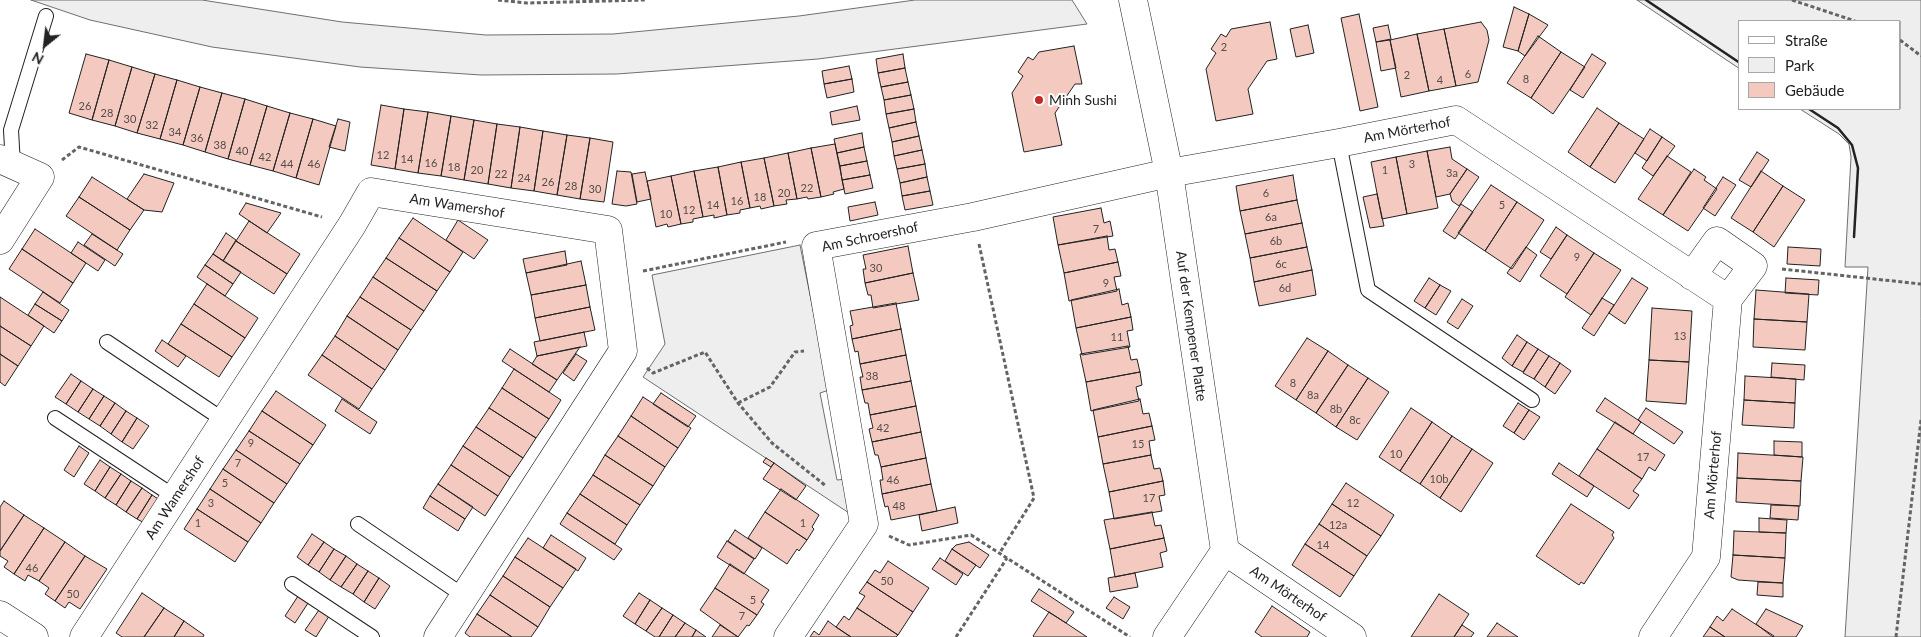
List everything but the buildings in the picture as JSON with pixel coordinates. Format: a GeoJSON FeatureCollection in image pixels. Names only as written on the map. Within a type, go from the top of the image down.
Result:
{"type":"FeatureCollection","features":[{"type":"Feature","properties":{"kind":"street","name":"Auf der Kempener Platte"},"geometry":{"type":"LineString","coordinates":[[1133,0],[1168,173],[1225,551]]}},
{"type":"Feature","properties":{"kind":"street","name":"Am Mörterhof"},"geometry":{"type":"LineString","coordinates":[[1168,173],[1456,120],[1728,299],[1706,557],[1653,637]]}},
{"type":"Feature","properties":{"kind":"street"},"geometry":{"type":"LineString","coordinates":[[0,240],[40,176],[7,162]]}},
{"type":"Feature","properties":{"kind":"street","name":"Am Schroershof"},"geometry":{"type":"LineString","coordinates":[[862,515],[816,246],[973,217],[1168,173]]}},
{"type":"Feature","properties":{"kind":"street","name":"Am Wamershof"},"geometry":{"type":"LineString","coordinates":[[84,637],[352,225],[371,192],[608,230],[623,352]]}},
{"type":"Feature","properties":{"kind":"street"},"geometry":{"type":"LineString","coordinates":[[1692,276],[1718,241],[1753,266],[1728,299]]}},
{"type":"Feature","properties":{"kind":"street"},"geometry":{"type":"LineString","coordinates":[[438,637],[623,352]]}},
{"type":"Feature","properties":{"kind":"street"},"geometry":{"type":"LineString","coordinates":[[788,637],[862,515]]}},
{"type":"Feature","properties":{"kind":"street","name":"Am Mörterhof"},"geometry":{"type":"LineString","coordinates":[[1225,551],[1352,637]]}},
{"type":"Feature","properties":{"kind":"street"},"geometry":{"type":"LineString","coordinates":[[1167,637],[1225,551]]}},
{"type":"Feature","properties":{"kind":"street"},"geometry":{"type":"LineString","coordinates":[[0,615],[34,637]]}},
{"type":"Feature","properties":{"kind":"lane"},"geometry":{"type":"LineString","coordinates":[[7,162],[11,130],[46,16]]}},
{"type":"Feature","properties":{"kind":"lane"},"geometry":{"type":"LineString","coordinates":[[1339,143],[1368,290],[1532,400]]}},
{"type":"Feature","properties":{"kind":"lane"},"geometry":{"type":"LineString","coordinates":[[107,342],[225,420]]}},
{"type":"Feature","properties":{"kind":"lane"},"geometry":{"type":"LineString","coordinates":[[55,418],[175,497]]}},
{"type":"Feature","properties":{"kind":"lane"},"geometry":{"type":"LineString","coordinates":[[358,524],[464,596]]}},
{"type":"Feature","properties":{"kind":"lane"},"geometry":{"type":"LineString","coordinates":[[292,584],[372,637]]}},
{"type":"Feature","properties":{"kind":"path"},"geometry":{"type":"LineString","coordinates":[[498,0],[527,3],[645,0]]}},
{"type":"Feature","properties":{"kind":"path"},"geometry":{"type":"LineString","coordinates":[[1792,0],[1852,20]]}},
{"type":"Feature","properties":{"kind":"path"},"geometry":{"type":"LineString","coordinates":[[1901,41],[1921,56]]}},
{"type":"Feature","properties":{"kind":"path"},"geometry":{"type":"LineString","coordinates":[[40,176],[79,148],[352,225]]}},
{"type":"Feature","properties":{"kind":"path"},"geometry":{"type":"LineString","coordinates":[[973,217],[1034,498],[999,554]]}},
{"type":"Feature","properties":{"kind":"path"},"geometry":{"type":"LineString","coordinates":[[613,278],[803,238],[816,246]]}},
{"type":"Feature","properties":{"kind":"path"},"geometry":{"type":"LineString","coordinates":[[1753,266],[1921,284]]}},
{"type":"Feature","properties":{"kind":"path"},"geometry":{"type":"LineString","coordinates":[[738,403],[770,387],[795,352],[833,346]]}},
{"type":"Feature","properties":{"kind":"path"},"geometry":{"type":"LineString","coordinates":[[623,352],[653,373],[705,352],[738,403],[772,443],[862,515],[909,545],[971,535],[1130,637]]}},
{"type":"Feature","properties":{"kind":"path"},"geometry":{"type":"LineString","coordinates":[[1896,637],[1921,420]]}},
{"type":"Feature","properties":{"kind":"path"},"geometry":{"type":"LineString","coordinates":[[956,637],[1007,558]]}},
{"type":"Feature","properties":{"kind":"green space"},"geometry":{"type":"Polygon","coordinates":[[[31,0],[202,0],[342,22],[486,35],[613,34],[799,16],[915,0],[1072,0],[1087,24],[818,59],[617,74],[481,75],[360,67],[212,47],[90,20],[31,0]]]}},
{"type":"Feature","properties":{"kind":"green space"},"geometry":{"type":"Polygon","coordinates":[[[1637,0],[1921,0],[1921,637],[1845,637],[1868,267],[1845,267],[1851,157],[1849,144],[1839,134],[1802,110],[1901,110],[1901,20],[1738,20],[1738,68],[1637,0]]]}},
{"type":"Feature","properties":{"kind":"green space"},"geometry":{"type":"Polygon","coordinates":[[[800,245],[829,390],[820,393],[837,480],[847,479],[849,513],[643,377],[665,344],[652,275],[800,245]]]}},
{"type":"Feature","properties":{"kind":"wall"},"geometry":{"type":"LineString","coordinates":[[1646,0],[1738,62]]}},
{"type":"Feature","properties":{"kind":"wall"},"geometry":{"type":"LineString","coordinates":[[1811,110],[1838,128],[1852,145],[1858,168],[1854,237]]}},
{"type":"Feature","properties":{"kind":"place","name":"Minh Sushi"},"geometry":{"type":"Point","coordinates":[1039,100]}}]}
